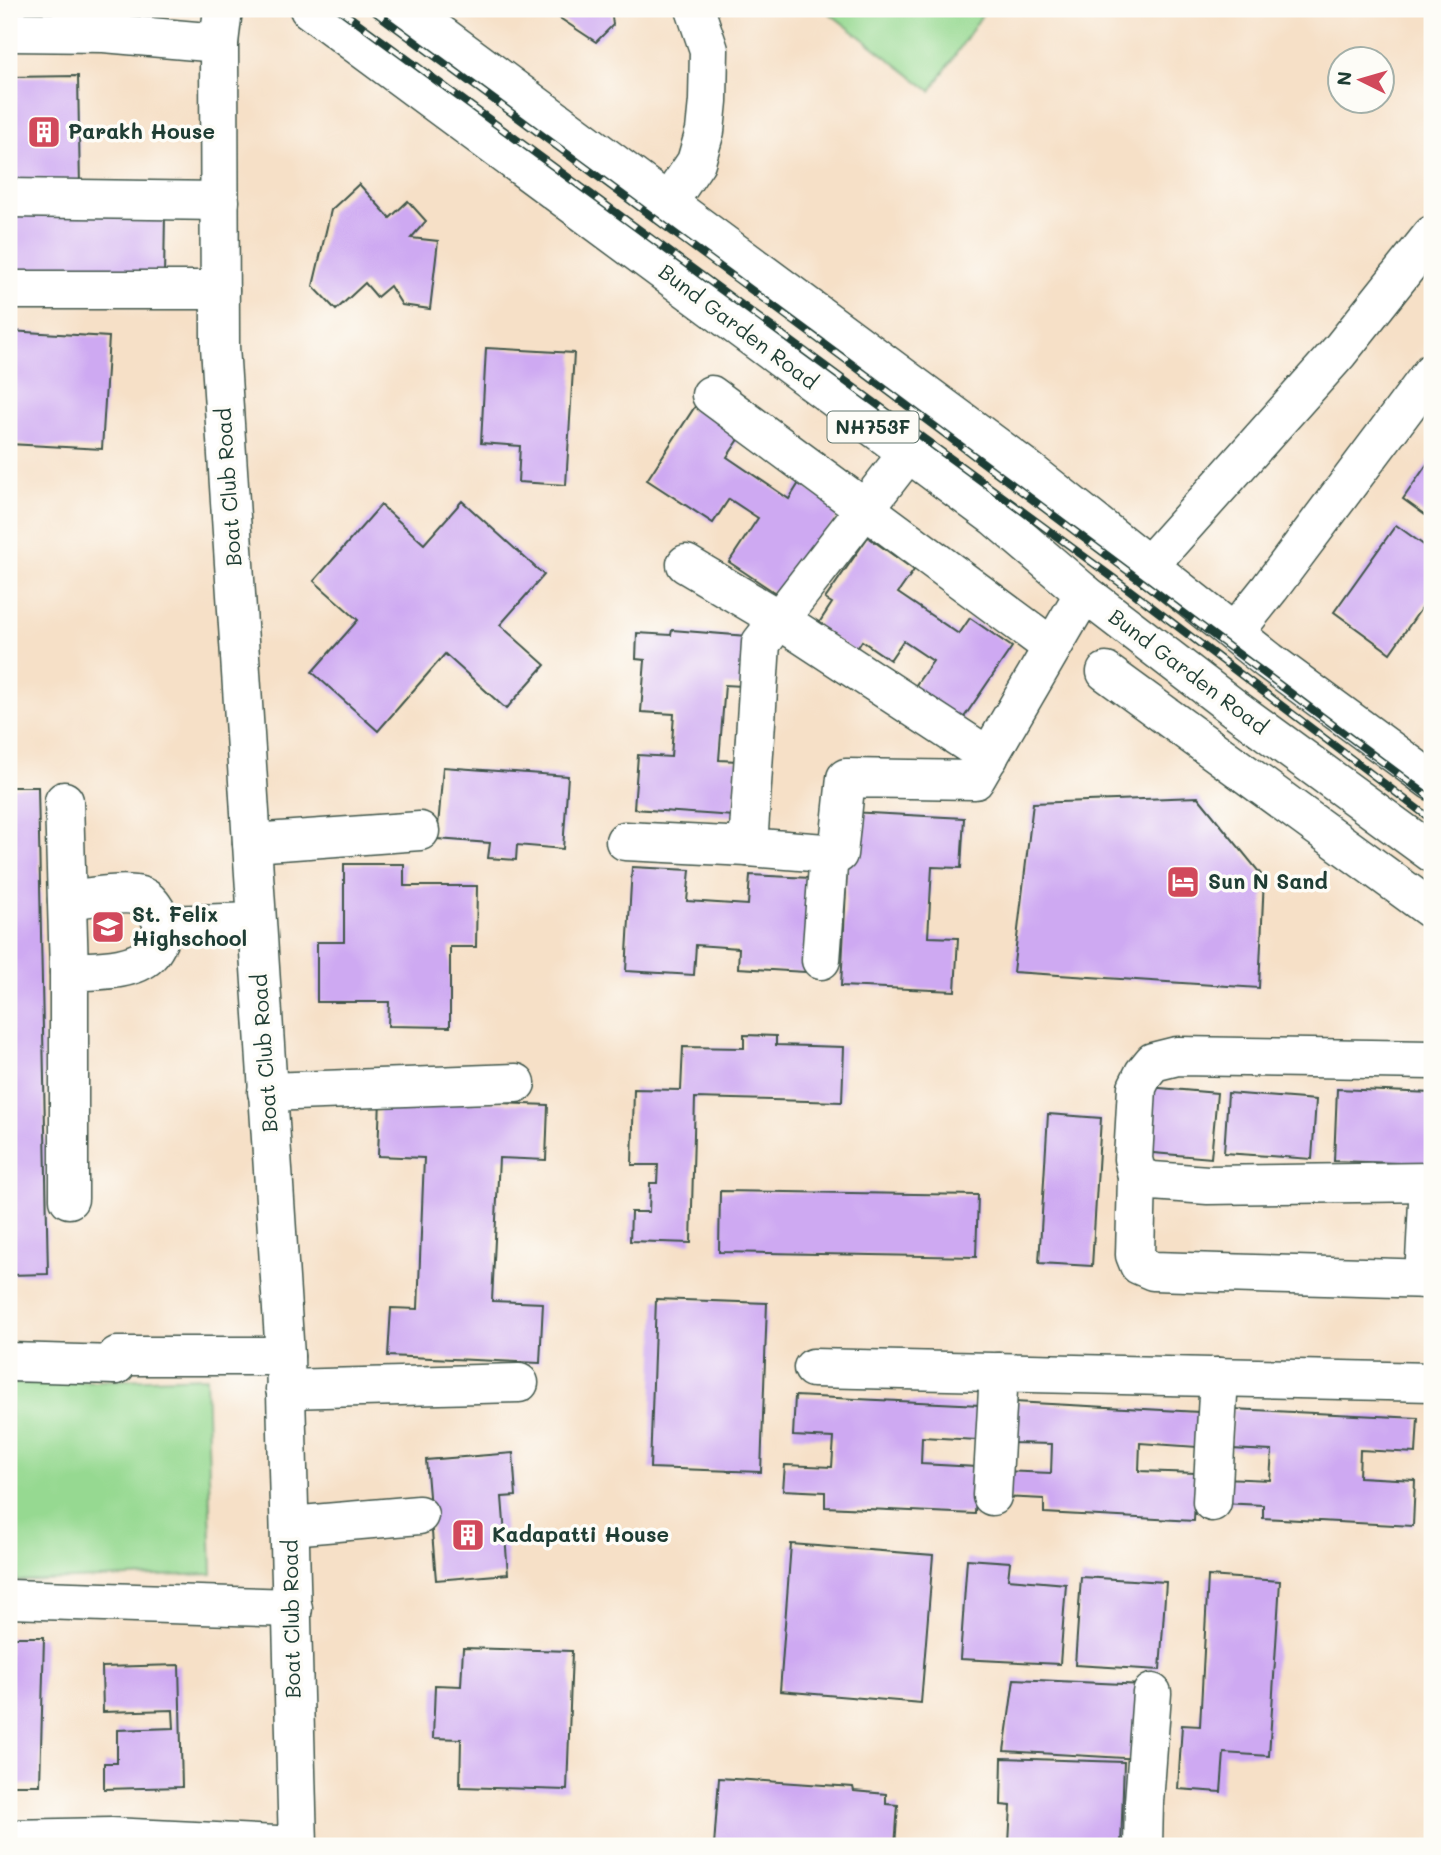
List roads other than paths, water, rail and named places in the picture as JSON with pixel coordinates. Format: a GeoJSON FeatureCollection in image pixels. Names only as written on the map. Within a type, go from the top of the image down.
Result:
{"type":"FeatureCollection","features":[{"type":"Feature","properties":{"kind":"main road","name":"Bund Garden Road"},"geometry":{"type":"LineString","coordinates":[[309,9],[995,517],[1084,593],[1234,708],[1432,853]]}},
{"type":"Feature","properties":{"kind":"main road","name":"NH753F"},"geometry":{"type":"LineString","coordinates":[[406,9],[1028,470],[1234,633],[1431,778]]}},
{"type":"Feature","properties":{"kind":"main road"},"geometry":{"type":"LineString","coordinates":[[668,203],[696,162],[705,131],[709,50],[695,9]]}},
{"type":"Feature","properties":{"kind":"main road"},"geometry":{"type":"LineString","coordinates":[[9,32],[104,33],[221,26]]}},
{"type":"Feature","properties":{"kind":"main road","name":"Boat Club Road"},"geometry":{"type":"LineString","coordinates":[[221,26],[220,346],[285,1372],[298,1846]]}},
{"type":"Feature","properties":{"kind":"main road"},"geometry":{"type":"LineString","coordinates":[[9,198],[220,201]]}},
{"type":"Feature","properties":{"kind":"main road"},"geometry":{"type":"LineString","coordinates":[[1149,565],[1339,352],[1432,235]]}},
{"type":"Feature","properties":{"kind":"main road"},"geometry":{"type":"LineString","coordinates":[[9,290],[220,290]]}},
{"type":"Feature","properties":{"kind":"main road"},"geometry":{"type":"LineString","coordinates":[[1234,633],[1432,372]]}},
{"type":"Feature","properties":{"kind":"main road"},"geometry":{"type":"LineString","coordinates":[[711,395],[1052,647]]}},
{"type":"Feature","properties":{"kind":"main road"},"geometry":{"type":"LineString","coordinates":[[748,848],[761,643],[908,453]]}},
{"type":"Feature","properties":{"kind":"main road"},"geometry":{"type":"LineString","coordinates":[[686,564],[779,620],[989,757]]}},
{"type":"Feature","properties":{"kind":"main road"},"geometry":{"type":"LineString","coordinates":[[625,841],[838,854],[846,778],[975,780],[1084,593]]}},
{"type":"Feature","properties":{"kind":"main road"},"geometry":{"type":"LineString","coordinates":[[1106,672],[1432,910]]}},
{"type":"Feature","properties":{"kind":"main road"},"geometry":{"type":"LineString","coordinates":[[64,801],[69,972],[69,1199]]}},
{"type":"Feature","properties":{"kind":"main road"},"geometry":{"type":"LineString","coordinates":[[252,843],[420,831]]}},
{"type":"Feature","properties":{"kind":"main road"},"geometry":{"type":"LineString","coordinates":[[821,960],[829,853]]}},
{"type":"Feature","properties":{"kind":"main road"},"geometry":{"type":"LineString","coordinates":[[67,900],[140,895],[152,905],[163,925],[159,940],[149,955],[129,967],[69,972]]}},
{"type":"Feature","properties":{"kind":"main road"},"geometry":{"type":"LineString","coordinates":[[163,925],[256,922]]}},
{"type":"Feature","properties":{"kind":"main road"},"geometry":{"type":"LineString","coordinates":[[1137,1176],[1152,1181],[1208,1185],[1430,1182],[1428,1279],[1153,1271],[1139,1265],[1135,1255],[1137,1176],[1133,1159],[1137,1087],[1153,1062],[1177,1056],[1432,1060]]}},
{"type":"Feature","properties":{"kind":"main road"},"geometry":{"type":"LineString","coordinates":[[267,1092],[516,1083]]}},
{"type":"Feature","properties":{"kind":"main road"},"geometry":{"type":"LineString","coordinates":[[9,1362],[116,1365],[117,1356],[285,1372],[519,1382]]}},
{"type":"Feature","properties":{"kind":"main road"},"geometry":{"type":"LineString","coordinates":[[813,1368],[1432,1382]]}},
{"type":"Feature","properties":{"kind":"main road"},"geometry":{"type":"LineString","coordinates":[[992,1496],[999,1373]]}},
{"type":"Feature","properties":{"kind":"main road"},"geometry":{"type":"LineString","coordinates":[[1212,1502],[1219,1377]]}},
{"type":"Feature","properties":{"kind":"main road"},"geometry":{"type":"LineString","coordinates":[[290,1526],[419,1515]]}},
{"type":"Feature","properties":{"kind":"main road"},"geometry":{"type":"LineString","coordinates":[[9,1599],[293,1608]]}},
{"type":"Feature","properties":{"kind":"main road"},"geometry":{"type":"LineString","coordinates":[[1143,1841],[1152,1693]]}},
{"type":"Feature","properties":{"kind":"main road"},"geometry":{"type":"LineString","coordinates":[[9,1839],[111,1837],[298,1846]]}},
{"type":"Feature","properties":{"kind":"railway"},"geometry":{"type":"LineString","coordinates":[[339,9],[1127,588],[1432,820]]}},
{"type":"Feature","properties":{"kind":"railway"},"geometry":{"type":"LineString","coordinates":[[371,9],[849,362],[1432,799]]}},
{"type":"Feature","properties":{"kind":"place","name":"Parakh House"},"geometry":{"type":"Point","coordinates":[44,132]}},
{"type":"Feature","properties":{"kind":"place","name":"Sun N Sand"},"geometry":{"type":"Point","coordinates":[1183,882]}},
{"type":"Feature","properties":{"kind":"place","name":"St. Felix Highschool"},"geometry":{"type":"Point","coordinates":[108,927]}},
{"type":"Feature","properties":{"kind":"place","name":"Kadapatti House"},"geometry":{"type":"Point","coordinates":[468,1535]}}]}
